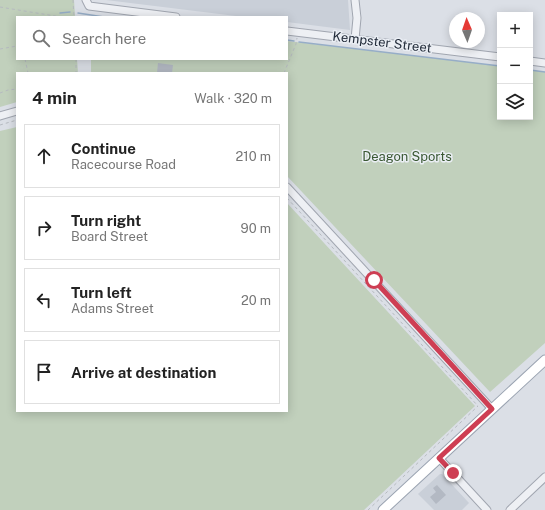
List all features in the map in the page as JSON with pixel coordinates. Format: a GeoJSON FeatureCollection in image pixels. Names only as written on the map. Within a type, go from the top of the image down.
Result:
{"type":"FeatureCollection","features":[{"type":"Feature","properties":{"kind":"main road"},"geometry":{"type":"LineString","coordinates":[[382,510],[545,360]]}},
{"type":"Feature","properties":{"kind":"street"},"geometry":{"type":"LineString","coordinates":[[355,39],[356,0]]}},
{"type":"Feature","properties":{"kind":"street"},"geometry":{"type":"LineString","coordinates":[[88,3],[170,16]]}},
{"type":"Feature","properties":{"kind":"street","name":"Kempster Street"},"geometry":{"type":"LineString","coordinates":[[288,31],[497,57]]}},
{"type":"Feature","properties":{"kind":"street"},"geometry":{"type":"LineString","coordinates":[[533,61],[545,63]]}},
{"type":"Feature","properties":{"kind":"street"},"geometry":{"type":"LineString","coordinates":[[0,116],[16,111]]}},
{"type":"Feature","properties":{"kind":"street"},"geometry":{"type":"LineString","coordinates":[[288,188],[492,409]]}},
{"type":"Feature","properties":{"kind":"street"},"geometry":{"type":"LineString","coordinates":[[439,458],[487,510]]}},
{"type":"Feature","properties":{"kind":"street"},"geometry":{"type":"LineString","coordinates":[[510,510],[545,477]]}},
{"type":"Feature","properties":{"kind":"path"},"geometry":{"type":"LineString","coordinates":[[73,0],[74,16]]}},
{"type":"Feature","properties":{"kind":"path"},"geometry":{"type":"LineString","coordinates":[[0,7],[55,16]]}},
{"type":"Feature","properties":{"kind":"path"},"geometry":{"type":"LineString","coordinates":[[284,72],[296,44],[298,32]]}},
{"type":"Feature","properties":{"kind":"path"},"geometry":{"type":"LineString","coordinates":[[0,49],[16,46]]}},
{"type":"Feature","properties":{"kind":"path"},"geometry":{"type":"LineString","coordinates":[[25,60],[28,72]]}},
{"type":"Feature","properties":{"kind":"path"},"geometry":{"type":"LineString","coordinates":[[76,60],[76,72]]}},
{"type":"Feature","properties":{"kind":"path"},"geometry":{"type":"LineString","coordinates":[[0,93],[16,89]]}},
{"type":"Feature","properties":{"kind":"path"},"geometry":{"type":"LineString","coordinates":[[0,125],[16,120]]}},
{"type":"Feature","properties":{"kind":"path"},"geometry":{"type":"LineString","coordinates":[[288,199],[479,406],[368,510]]}},
{"type":"Feature","properties":{"kind":"shaded area"},"geometry":{"type":"Polygon","coordinates":[[[106,0],[348,0],[350,30],[288,22],[288,16],[236,16],[106,0]]]}},
{"type":"Feature","properties":{"kind":"shaded area"},"geometry":{"type":"Polygon","coordinates":[[[440,474],[442,474],[469,503],[462,510],[434,510],[418,494],[440,474]]]}},
{"type":"Feature","properties":{"kind":"green space"},"geometry":{"type":"Polygon","coordinates":[[[0,0],[74,0],[75,16],[16,16],[16,60],[77,60],[78,72],[16,72],[16,102],[0,107],[0,0]]]}},
{"type":"Feature","properties":{"kind":"green space","name":"Deagon Sports"},"geometry":{"type":"Polygon","coordinates":[[[288,41],[497,66],[497,120],[533,120],[533,70],[545,72],[545,343],[490,392],[288,177],[288,72],[91,72],[91,60],[288,60],[288,41]]]}},
{"type":"Feature","properties":{"kind":"green space"},"geometry":{"type":"Polygon","coordinates":[[[16,127],[16,412],[288,412],[288,204],[475,406],[364,510],[0,510],[0,131],[16,127]]]}},
{"type":"Feature","properties":{"kind":"building"},"geometry":{"type":"Polygon","coordinates":[[[158,63],[173,65],[172,72],[157,72],[158,63]]]}},
{"type":"Feature","properties":{"kind":"building"},"geometry":{"type":"Polygon","coordinates":[[[437,485],[446,495],[436,504],[430,497],[436,492],[433,488],[437,485]]]}},
{"type":"Feature","properties":{"kind":"waterway"},"geometry":{"type":"LineString","coordinates":[[60,13],[70,12]]}},
{"type":"Feature","properties":{"kind":"waterway"},"geometry":{"type":"LineString","coordinates":[[78,13],[98,16]]}},
{"type":"Feature","properties":{"kind":"waterway"},"geometry":{"type":"LineString","coordinates":[[288,40],[294,41]]}},
{"type":"Feature","properties":{"kind":"waterway"},"geometry":{"type":"LineString","coordinates":[[299,42],[497,66]]}},
{"type":"Feature","properties":{"kind":"waterway"},"geometry":{"type":"LineString","coordinates":[[533,70],[545,72]]}},
{"type":"Feature","properties":{"kind":"route"},"geometry":{"type":"LineString","coordinates":[[374,280],[492,409],[439,458],[453,473]]}}]}
